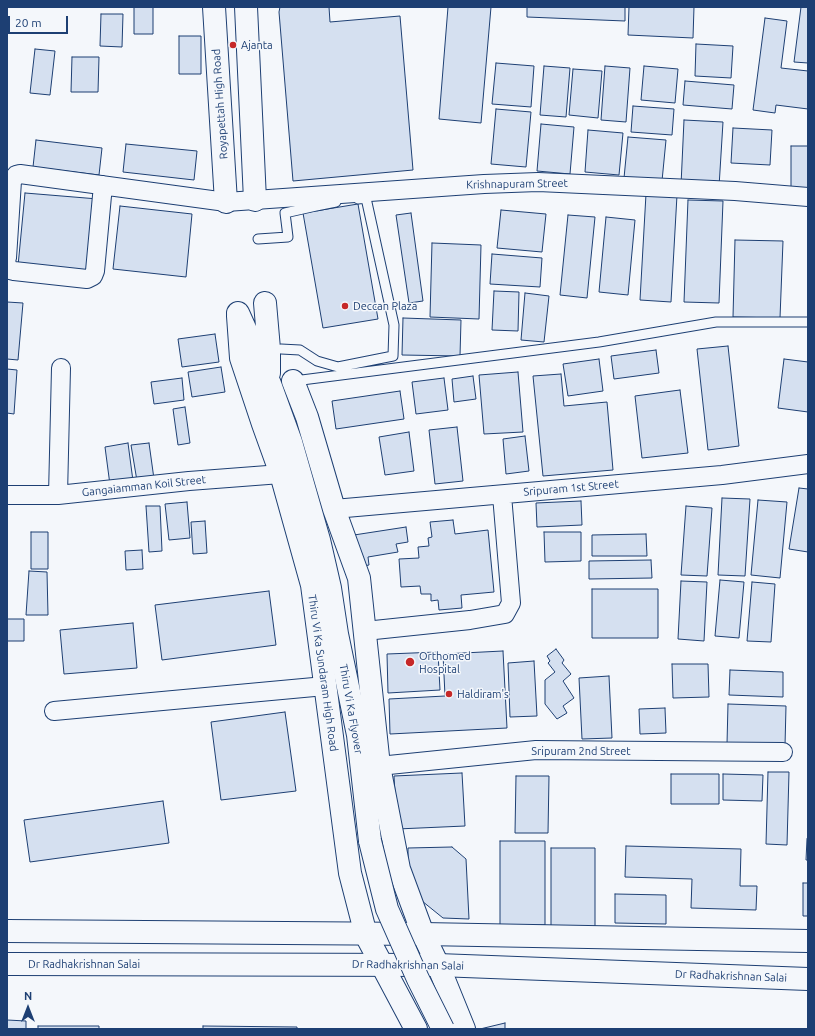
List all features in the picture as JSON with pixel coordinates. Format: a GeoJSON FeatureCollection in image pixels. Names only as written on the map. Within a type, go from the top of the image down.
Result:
{"type":"FeatureCollection","features":[{"type":"Feature","properties":{"kind":"main road","name":"Royapettah High Road"},"geometry":{"type":"LineString","coordinates":[[214,7],[226,202]]}},
{"type":"Feature","properties":{"kind":"main road"},"geometry":{"type":"LineString","coordinates":[[246,7],[255,200]]}},
{"type":"Feature","properties":{"kind":"main road","name":"Thiru Vi Ka Flyover"},"geometry":{"type":"LineString","coordinates":[[265,303],[270,384]]}},
{"type":"Feature","properties":{"kind":"main road","name":"Thiru Vi Ka Flyover"},"geometry":{"type":"LineString","coordinates":[[238,312],[270,384],[291,442],[319,540],[330,588],[337,634],[358,734],[370,841],[387,909],[418,980],[443,1029]]}},
{"type":"Feature","properties":{"kind":"main road","name":"Thiru Vi Ka Sundaram High Road"},"geometry":{"type":"LineString","coordinates":[[238,312],[242,358],[281,474],[312,584],[350,873],[366,935],[416,1029]]}},
{"type":"Feature","properties":{"kind":"main road"},"geometry":{"type":"LineString","coordinates":[[293,381],[307,417],[334,509],[359,578],[379,766],[399,869],[423,934],[438,965],[464,1029]]}},
{"type":"Feature","properties":{"kind":"main road"},"geometry":{"type":"LineString","coordinates":[[7,931],[366,935],[423,934],[808,941]]}},
{"type":"Feature","properties":{"kind":"main road","name":"Dr Radhakrishnan Salai"},"geometry":{"type":"LineString","coordinates":[[7,964],[438,965],[808,979]]}},
{"type":"Feature","properties":{"kind":"street","name":"Krishnapuram Street"},"geometry":{"type":"LineString","coordinates":[[7,258],[12,181],[16,175],[20,174],[226,202],[255,200],[314,201],[484,184],[538,182],[734,191],[808,197]]}},
{"type":"Feature","properties":{"kind":"street"},"geometry":{"type":"LineString","coordinates":[[7,265],[10,270],[14,271],[87,279],[93,276],[95,271],[103,185]]}},
{"type":"Feature","properties":{"kind":"street"},"geometry":{"type":"LineString","coordinates":[[58,495],[61,368]]}},
{"type":"Feature","properties":{"kind":"street","name":"Sripuram 1st Street"},"geometry":{"type":"LineString","coordinates":[[334,509],[722,475],[808,464]]}},
{"type":"Feature","properties":{"kind":"street","name":"Gangaiamman Koil Street"},"geometry":{"type":"LineString","coordinates":[[7,495],[58,495],[189,481],[281,474]]}},
{"type":"Feature","properties":{"kind":"street"},"geometry":{"type":"LineString","coordinates":[[365,631],[470,620],[505,614],[511,602],[502,495]]}},
{"type":"Feature","properties":{"kind":"street"},"geometry":{"type":"LineString","coordinates":[[54,711],[325,686]]}},
{"type":"Feature","properties":{"kind":"street","name":"Sripuram 2nd Street"},"geometry":{"type":"LineString","coordinates":[[379,766],[536,750],[783,752]]}},
{"type":"Feature","properties":{"kind":"lane"},"geometry":{"type":"LineString","coordinates":[[258,239],[288,237],[285,213],[314,201],[366,198],[394,325],[393,356],[338,367],[317,361],[300,350],[281,349]]}},
{"type":"Feature","properties":{"kind":"lane"},"geometry":{"type":"LineString","coordinates":[[293,381],[599,342],[716,322],[808,322]]}},
{"type":"Feature","properties":{"kind":"building"},"geometry":{"type":"Polygon","coordinates":[[[134,7],[153,7],[153,34],[134,34],[134,7]]]}},
{"type":"Feature","properties":{"kind":"building"},"geometry":{"type":"Polygon","coordinates":[[[280,7],[329,7],[330,22],[400,16],[413,170],[293,181],[279,12],[280,7]]]}},
{"type":"Feature","properties":{"kind":"building"},"geometry":{"type":"Polygon","coordinates":[[[448,7],[491,7],[481,123],[439,119],[448,7]]]}},
{"type":"Feature","properties":{"kind":"building"},"geometry":{"type":"Polygon","coordinates":[[[527,7],[625,7],[625,21],[527,17],[527,7]]]}},
{"type":"Feature","properties":{"kind":"building"},"geometry":{"type":"Polygon","coordinates":[[[629,7],[694,7],[693,38],[628,35],[629,7]]]}},
{"type":"Feature","properties":{"kind":"building"},"geometry":{"type":"Polygon","coordinates":[[[801,7],[808,7],[808,63],[794,62],[801,7]]]}},
{"type":"Feature","properties":{"kind":"building"},"geometry":{"type":"Polygon","coordinates":[[[101,14],[123,14],[122,47],[100,46],[101,14]]]}},
{"type":"Feature","properties":{"kind":"building"},"geometry":{"type":"Polygon","coordinates":[[[765,18],[787,21],[781,68],[808,71],[808,109],[776,105],[775,113],[753,110],[765,18]]]}},
{"type":"Feature","properties":{"kind":"building"},"geometry":{"type":"Polygon","coordinates":[[[179,36],[201,36],[201,74],[179,74],[179,36]]]}},
{"type":"Feature","properties":{"kind":"building"},"geometry":{"type":"Polygon","coordinates":[[[696,44],[733,46],[731,78],[695,76],[696,44]]]}},
{"type":"Feature","properties":{"kind":"building"},"geometry":{"type":"Polygon","coordinates":[[[35,49],[55,51],[50,95],[30,93],[35,49]]]}},
{"type":"Feature","properties":{"kind":"building"},"geometry":{"type":"Polygon","coordinates":[[[72,57],[99,57],[98,92],[71,92],[72,57]]]}},
{"type":"Feature","properties":{"kind":"building"},"geometry":{"type":"Polygon","coordinates":[[[496,63],[534,66],[531,107],[492,104],[496,63]]]}},
{"type":"Feature","properties":{"kind":"building"},"geometry":{"type":"Polygon","coordinates":[[[544,66],[570,68],[566,117],[540,115],[544,66]]]}},
{"type":"Feature","properties":{"kind":"building"},"geometry":{"type":"Polygon","coordinates":[[[605,66],[630,68],[626,122],[601,120],[605,66]]]}},
{"type":"Feature","properties":{"kind":"building"},"geometry":{"type":"Polygon","coordinates":[[[644,66],[678,69],[675,103],[641,100],[644,66]]]}},
{"type":"Feature","properties":{"kind":"building"},"geometry":{"type":"Polygon","coordinates":[[[573,69],[602,71],[598,118],[569,115],[573,69]]]}},
{"type":"Feature","properties":{"kind":"building"},"geometry":{"type":"Polygon","coordinates":[[[685,81],[734,85],[732,109],[683,105],[685,81]]]}},
{"type":"Feature","properties":{"kind":"building"},"geometry":{"type":"Polygon","coordinates":[[[633,106],[674,109],[672,135],[631,132],[633,106]]]}},
{"type":"Feature","properties":{"kind":"building"},"geometry":{"type":"Polygon","coordinates":[[[496,109],[531,112],[526,167],[491,164],[496,109]]]}},
{"type":"Feature","properties":{"kind":"building"},"geometry":{"type":"Polygon","coordinates":[[[684,120],[723,122],[719,187],[681,185],[684,120]]]}},
{"type":"Feature","properties":{"kind":"building"},"geometry":{"type":"Polygon","coordinates":[[[541,124],[574,127],[570,174],[537,171],[541,124]]]}},
{"type":"Feature","properties":{"kind":"building"},"geometry":{"type":"Polygon","coordinates":[[[733,128],[772,130],[770,165],[731,163],[733,128]]]}},
{"type":"Feature","properties":{"kind":"building"},"geometry":{"type":"Polygon","coordinates":[[[588,130],[623,133],[619,175],[585,172],[588,130]]]}},
{"type":"Feature","properties":{"kind":"building"},"geometry":{"type":"Polygon","coordinates":[[[628,137],[666,140],[662,181],[624,178],[628,137]]]}},
{"type":"Feature","properties":{"kind":"building"},"geometry":{"type":"Polygon","coordinates":[[[36,140],[102,148],[99,175],[33,167],[36,140]]]}},
{"type":"Feature","properties":{"kind":"building"},"geometry":{"type":"Polygon","coordinates":[[[126,144],[197,151],[194,180],[123,172],[126,144]]]}},
{"type":"Feature","properties":{"kind":"building"},"geometry":{"type":"Polygon","coordinates":[[[791,146],[808,146],[808,188],[791,188],[791,146]]]}},
{"type":"Feature","properties":{"kind":"building"},"geometry":{"type":"Polygon","coordinates":[[[25,193],[98,199],[91,273],[18,266],[25,193]]]}},
{"type":"Feature","properties":{"kind":"building"},"geometry":{"type":"Polygon","coordinates":[[[646,194],[677,195],[671,302],[640,300],[646,194]]]}},
{"type":"Feature","properties":{"kind":"building"},"geometry":{"type":"Polygon","coordinates":[[[688,200],[723,201],[719,303],[684,302],[688,200]]]}},
{"type":"Feature","properties":{"kind":"building"},"geometry":{"type":"Polygon","coordinates":[[[358,204],[378,319],[323,328],[303,213],[358,204]]]}},
{"type":"Feature","properties":{"kind":"building"},"geometry":{"type":"Polygon","coordinates":[[[120,206],[192,214],[186,277],[113,269],[120,206]]]}},
{"type":"Feature","properties":{"kind":"building"},"geometry":{"type":"Polygon","coordinates":[[[501,210],[546,214],[542,252],[497,248],[501,210]]]}},
{"type":"Feature","properties":{"kind":"building"},"geometry":{"type":"Polygon","coordinates":[[[411,213],[423,301],[409,303],[396,215],[411,213]]]}},
{"type":"Feature","properties":{"kind":"building"},"geometry":{"type":"Polygon","coordinates":[[[568,215],[595,217],[587,298],[560,295],[568,215]]]}},
{"type":"Feature","properties":{"kind":"building"},"geometry":{"type":"Polygon","coordinates":[[[606,217],[635,220],[628,295],[599,292],[606,217]]]}},
{"type":"Feature","properties":{"kind":"building"},"geometry":{"type":"Polygon","coordinates":[[[735,240],[783,241],[780,318],[733,317],[735,240]]]}},
{"type":"Feature","properties":{"kind":"building"},"geometry":{"type":"Polygon","coordinates":[[[432,243],[481,245],[479,319],[430,317],[432,243]]]}},
{"type":"Feature","properties":{"kind":"building"},"geometry":{"type":"Polygon","coordinates":[[[492,254],[542,258],[540,287],[490,284],[492,254]]]}},
{"type":"Feature","properties":{"kind":"building"},"geometry":{"type":"Polygon","coordinates":[[[494,291],[519,292],[518,331],[492,330],[494,291]]]}},
{"type":"Feature","properties":{"kind":"building"},"geometry":{"type":"Polygon","coordinates":[[[525,293],[549,296],[544,342],[521,340],[525,293]]]}},
{"type":"Feature","properties":{"kind":"building"},"geometry":{"type":"Polygon","coordinates":[[[7,302],[23,303],[18,360],[7,359],[7,302]]]}},
{"type":"Feature","properties":{"kind":"building"},"geometry":{"type":"Polygon","coordinates":[[[403,318],[461,320],[460,356],[402,355],[403,318]]]}},
{"type":"Feature","properties":{"kind":"building"},"geometry":{"type":"Polygon","coordinates":[[[215,334],[219,362],[182,367],[178,339],[215,334]]]}},
{"type":"Feature","properties":{"kind":"building"},"geometry":{"type":"Polygon","coordinates":[[[728,346],[739,446],[708,450],[697,349],[728,346]]]}},
{"type":"Feature","properties":{"kind":"building"},"geometry":{"type":"Polygon","coordinates":[[[656,350],[659,373],[614,379],[611,356],[656,350]]]}},
{"type":"Feature","properties":{"kind":"building"},"geometry":{"type":"Polygon","coordinates":[[[599,359],[603,391],[568,396],[563,364],[599,359]]]}},
{"type":"Feature","properties":{"kind":"building"},"geometry":{"type":"Polygon","coordinates":[[[784,359],[808,362],[808,412],[778,408],[784,359]]]}},
{"type":"Feature","properties":{"kind":"building"},"geometry":{"type":"Polygon","coordinates":[[[221,367],[225,392],[192,397],[188,372],[221,367]]]}},
{"type":"Feature","properties":{"kind":"building"},"geometry":{"type":"Polygon","coordinates":[[[7,369],[17,370],[14,414],[7,413],[7,369]]]}},
{"type":"Feature","properties":{"kind":"building"},"geometry":{"type":"Polygon","coordinates":[[[518,372],[523,432],[484,434],[479,375],[518,372]]]}},
{"type":"Feature","properties":{"kind":"building"},"geometry":{"type":"Polygon","coordinates":[[[561,374],[564,406],[607,402],[613,470],[543,476],[533,376],[561,374]]]}},
{"type":"Feature","properties":{"kind":"building"},"geometry":{"type":"Polygon","coordinates":[[[473,376],[476,399],[454,402],[452,379],[473,376]]]}},
{"type":"Feature","properties":{"kind":"building"},"geometry":{"type":"Polygon","coordinates":[[[182,378],[184,400],[154,404],[151,382],[182,378]]]}},
{"type":"Feature","properties":{"kind":"building"},"geometry":{"type":"Polygon","coordinates":[[[444,378],[448,410],[416,414],[412,382],[444,378]]]}},
{"type":"Feature","properties":{"kind":"building"},"geometry":{"type":"Polygon","coordinates":[[[680,390],[688,453],[642,458],[635,396],[680,390]]]}},
{"type":"Feature","properties":{"kind":"building"},"geometry":{"type":"Polygon","coordinates":[[[400,391],[404,419],[336,429],[332,401],[400,391]]]}},
{"type":"Feature","properties":{"kind":"building"},"geometry":{"type":"Polygon","coordinates":[[[185,407],[190,443],[178,445],[173,409],[185,407]]]}},
{"type":"Feature","properties":{"kind":"building"},"geometry":{"type":"Polygon","coordinates":[[[457,427],[463,481],[435,484],[429,430],[457,427]]]}},
{"type":"Feature","properties":{"kind":"building"},"geometry":{"type":"Polygon","coordinates":[[[409,432],[414,471],[385,475],[379,437],[409,432]]]}},
{"type":"Feature","properties":{"kind":"building"},"geometry":{"type":"Polygon","coordinates":[[[525,436],[529,471],[506,474],[503,439],[525,436]]]}},
{"type":"Feature","properties":{"kind":"building"},"geometry":{"type":"Polygon","coordinates":[[[128,443],[133,481],[110,485],[105,447],[128,443]]]}},
{"type":"Feature","properties":{"kind":"building"},"geometry":{"type":"Polygon","coordinates":[[[149,443],[154,479],[137,481],[131,445],[149,443]]]}},
{"type":"Feature","properties":{"kind":"building"},"geometry":{"type":"Polygon","coordinates":[[[799,488],[808,489],[808,552],[789,549],[799,488]]]}},
{"type":"Feature","properties":{"kind":"building"},"geometry":{"type":"Polygon","coordinates":[[[722,498],[750,499],[745,576],[718,575],[722,498]]]}},
{"type":"Feature","properties":{"kind":"building"},"geometry":{"type":"Polygon","coordinates":[[[758,500],[787,502],[780,578],[751,575],[758,500]]]}},
{"type":"Feature","properties":{"kind":"building"},"geometry":{"type":"Polygon","coordinates":[[[581,501],[582,525],[537,527],[536,503],[581,501]]]}},
{"type":"Feature","properties":{"kind":"building"},"geometry":{"type":"Polygon","coordinates":[[[187,502],[190,538],[169,540],[165,504],[187,502]]]}},
{"type":"Feature","properties":{"kind":"building"},"geometry":{"type":"Polygon","coordinates":[[[146,506],[160,506],[162,551],[149,552],[146,506]]]}},
{"type":"Feature","properties":{"kind":"building"},"geometry":{"type":"Polygon","coordinates":[[[686,506],[712,508],[707,576],[681,575],[686,506]]]}},
{"type":"Feature","properties":{"kind":"building"},"geometry":{"type":"Polygon","coordinates":[[[453,520],[455,534],[488,530],[494,592],[461,595],[462,608],[439,610],[438,600],[431,601],[431,594],[421,594],[420,586],[401,587],[399,559],[419,558],[418,547],[429,546],[428,538],[432,537],[430,522],[453,520]]]}},
{"type":"Feature","properties":{"kind":"building"},"geometry":{"type":"Polygon","coordinates":[[[205,521],[207,553],[193,554],[191,522],[205,521]]]}},
{"type":"Feature","properties":{"kind":"building"},"geometry":{"type":"Polygon","coordinates":[[[406,527],[408,542],[396,544],[398,552],[368,557],[369,565],[359,567],[354,535],[406,527]]]}},
{"type":"Feature","properties":{"kind":"building"},"geometry":{"type":"Polygon","coordinates":[[[31,532],[48,532],[48,569],[31,569],[31,532]]]}},
{"type":"Feature","properties":{"kind":"building"},"geometry":{"type":"Polygon","coordinates":[[[544,532],[581,532],[581,561],[545,562],[544,532]]]}},
{"type":"Feature","properties":{"kind":"building"},"geometry":{"type":"Polygon","coordinates":[[[646,534],[647,556],[592,556],[592,535],[646,534]]]}},
{"type":"Feature","properties":{"kind":"building"},"geometry":{"type":"Polygon","coordinates":[[[142,550],[143,569],[126,570],[125,551],[142,550]]]}},
{"type":"Feature","properties":{"kind":"building"},"geometry":{"type":"Polygon","coordinates":[[[651,560],[652,578],[589,579],[589,561],[651,560]]]}},
{"type":"Feature","properties":{"kind":"building"},"geometry":{"type":"Polygon","coordinates":[[[29,571],[47,572],[48,615],[26,615],[29,571]]]}},
{"type":"Feature","properties":{"kind":"building"},"geometry":{"type":"Polygon","coordinates":[[[720,580],[744,582],[739,638],[715,636],[720,580]]]}},
{"type":"Feature","properties":{"kind":"building"},"geometry":{"type":"Polygon","coordinates":[[[681,581],[707,582],[704,641],[678,639],[681,581]]]}},
{"type":"Feature","properties":{"kind":"building"},"geometry":{"type":"Polygon","coordinates":[[[752,582],[775,584],[771,642],[747,641],[752,582]]]}},
{"type":"Feature","properties":{"kind":"building"},"geometry":{"type":"Polygon","coordinates":[[[592,589],[658,589],[658,638],[592,638],[592,589]]]}},
{"type":"Feature","properties":{"kind":"building"},"geometry":{"type":"Polygon","coordinates":[[[269,591],[276,645],[162,660],[155,605],[269,591]]]}},
{"type":"Feature","properties":{"kind":"building"},"geometry":{"type":"Polygon","coordinates":[[[7,619],[24,619],[24,641],[7,641],[7,619]]]}},
{"type":"Feature","properties":{"kind":"building"},"geometry":{"type":"Polygon","coordinates":[[[133,623],[137,668],[64,674],[60,630],[133,623]]]}},
{"type":"Feature","properties":{"kind":"building"},"geometry":{"type":"Polygon","coordinates":[[[556,649],[564,660],[562,663],[571,674],[563,681],[574,698],[563,706],[567,713],[557,719],[545,704],[545,680],[555,672],[548,663],[550,661],[547,656],[556,649]]]}},
{"type":"Feature","properties":{"kind":"building"},"geometry":{"type":"Polygon","coordinates":[[[503,651],[507,728],[390,734],[389,699],[445,696],[443,654],[503,651]]]}},
{"type":"Feature","properties":{"kind":"building"},"geometry":{"type":"Polygon","coordinates":[[[438,652],[440,690],[388,693],[387,654],[438,652]]]}},
{"type":"Feature","properties":{"kind":"building"},"geometry":{"type":"Polygon","coordinates":[[[534,661],[537,716],[510,717],[508,663],[534,661]]]}},
{"type":"Feature","properties":{"kind":"building"},"geometry":{"type":"Polygon","coordinates":[[[672,664],[708,664],[709,697],[673,698],[672,664]]]}},
{"type":"Feature","properties":{"kind":"building"},"geometry":{"type":"Polygon","coordinates":[[[730,670],[783,672],[783,697],[729,695],[730,670]]]}},
{"type":"Feature","properties":{"kind":"building"},"geometry":{"type":"Polygon","coordinates":[[[609,676],[612,738],[582,739],[579,678],[609,676]]]}},
{"type":"Feature","properties":{"kind":"building"},"geometry":{"type":"Polygon","coordinates":[[[728,704],[786,706],[785,746],[727,744],[728,704]]]}},
{"type":"Feature","properties":{"kind":"building"},"geometry":{"type":"Polygon","coordinates":[[[665,708],[666,733],[640,734],[639,709],[665,708]]]}},
{"type":"Feature","properties":{"kind":"building"},"geometry":{"type":"Polygon","coordinates":[[[285,712],[296,791],[221,800],[211,722],[285,712]]]}},
{"type":"Feature","properties":{"kind":"building"},"geometry":{"type":"Polygon","coordinates":[[[768,772],[789,772],[787,845],[766,844],[768,772]]]}},
{"type":"Feature","properties":{"kind":"building"},"geometry":{"type":"Polygon","coordinates":[[[462,773],[465,826],[397,829],[394,776],[462,773]]]}},
{"type":"Feature","properties":{"kind":"building"},"geometry":{"type":"Polygon","coordinates":[[[671,774],[719,774],[719,804],[671,804],[671,774]]]}},
{"type":"Feature","properties":{"kind":"building"},"geometry":{"type":"Polygon","coordinates":[[[723,774],[763,775],[762,801],[723,800],[723,774]]]}},
{"type":"Feature","properties":{"kind":"building"},"geometry":{"type":"Polygon","coordinates":[[[516,776],[549,776],[548,833],[515,833],[516,776]]]}},
{"type":"Feature","properties":{"kind":"building"},"geometry":{"type":"Polygon","coordinates":[[[163,801],[169,843],[30,862],[24,820],[163,801]]]}},
{"type":"Feature","properties":{"kind":"building"},"geometry":{"type":"Polygon","coordinates":[[[807,839],[808,860],[806,860],[807,839]]]}},
{"type":"Feature","properties":{"kind":"building"},"geometry":{"type":"Polygon","coordinates":[[[500,841],[545,841],[545,925],[500,926],[500,841]]]}},
{"type":"Feature","properties":{"kind":"building"},"geometry":{"type":"Polygon","coordinates":[[[626,846],[741,849],[740,886],[757,886],[756,910],[691,908],[692,879],[625,877],[626,846]]]}},
{"type":"Feature","properties":{"kind":"building"},"geometry":{"type":"Polygon","coordinates":[[[452,847],[466,859],[469,919],[443,918],[422,901],[408,866],[408,848],[452,847]]]}},
{"type":"Feature","properties":{"kind":"building"},"geometry":{"type":"Polygon","coordinates":[[[551,848],[595,848],[595,932],[551,932],[551,848]]]}},
{"type":"Feature","properties":{"kind":"building"},"geometry":{"type":"Polygon","coordinates":[[[803,883],[808,883],[808,916],[803,916],[803,883]]]}},
{"type":"Feature","properties":{"kind":"building"},"geometry":{"type":"Polygon","coordinates":[[[615,894],[666,895],[666,924],[615,923],[615,894]]]}},
{"type":"Feature","properties":{"kind":"building"},"geometry":{"type":"Polygon","coordinates":[[[7,1020],[26,1021],[26,1029],[7,1029],[7,1020]]]}},
{"type":"Feature","properties":{"kind":"building"},"geometry":{"type":"Polygon","coordinates":[[[505,1023],[505,1029],[480,1029],[505,1023]]]}},
{"type":"Feature","properties":{"kind":"building"},"geometry":{"type":"Polygon","coordinates":[[[38,1026],[99,1026],[99,1029],[38,1029],[38,1026]]]}},
{"type":"Feature","properties":{"kind":"building"},"geometry":{"type":"Polygon","coordinates":[[[203,1026],[297,1027],[297,1029],[203,1029],[203,1026]]]}},
{"type":"Feature","properties":{"kind":"place","name":"Ajanta"},"geometry":{"type":"Point","coordinates":[233,45]}},
{"type":"Feature","properties":{"kind":"place","name":"Deccan Plaza"},"geometry":{"type":"Point","coordinates":[345,306]}},
{"type":"Feature","properties":{"kind":"place","name":"Orthomed Hospital"},"geometry":{"type":"Point","coordinates":[410,662]}},
{"type":"Feature","properties":{"kind":"place","name":"Haldiram's"},"geometry":{"type":"Point","coordinates":[449,694]}}]}
